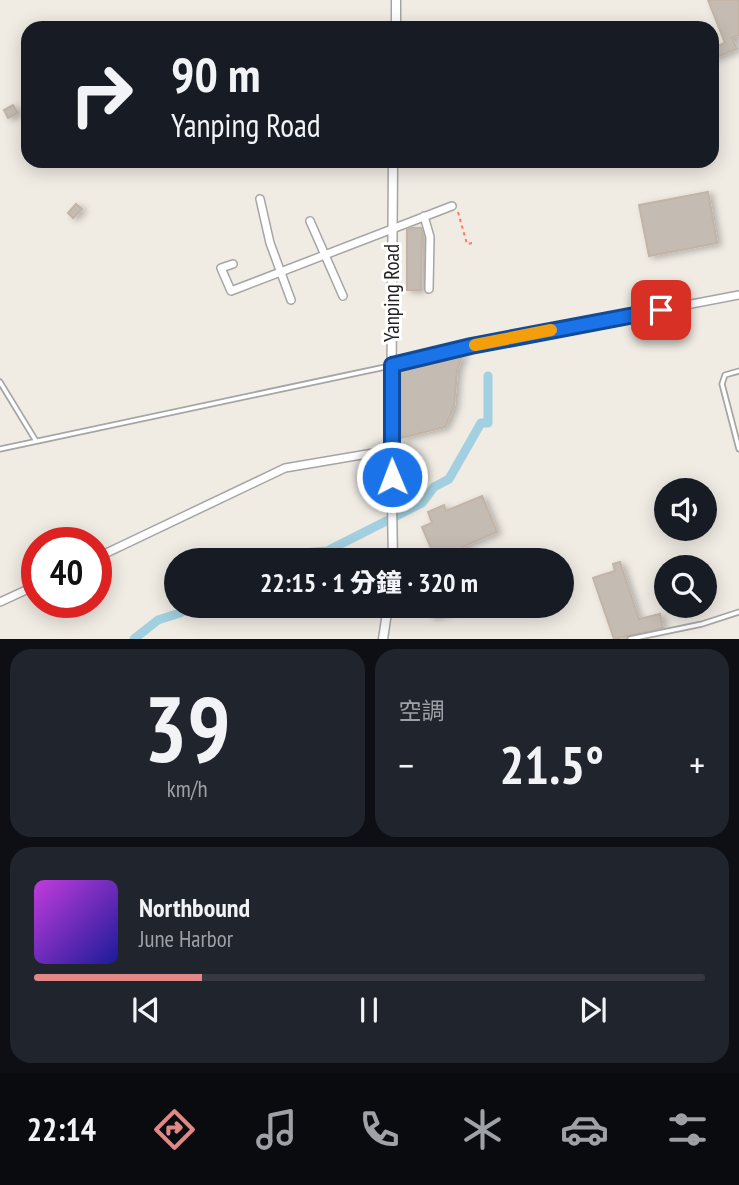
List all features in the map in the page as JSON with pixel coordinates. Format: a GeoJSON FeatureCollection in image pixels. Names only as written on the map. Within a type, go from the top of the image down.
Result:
{"type":"FeatureCollection","features":[{"type":"Feature","properties":{"kind":"street"},"geometry":{"type":"LineString","coordinates":[[396,0],[396,21]]}},
{"type":"Feature","properties":{"kind":"street","name":"Yanping Road"},"geometry":{"type":"LineString","coordinates":[[393,168],[392,365],[483,344],[739,295]]}},
{"type":"Feature","properties":{"kind":"street"},"geometry":{"type":"LineString","coordinates":[[260,199],[270,243],[291,300]]}},
{"type":"Feature","properties":{"kind":"street"},"geometry":{"type":"LineString","coordinates":[[233,264],[221,268],[232,291],[454,205]]}},
{"type":"Feature","properties":{"kind":"street"},"geometry":{"type":"LineString","coordinates":[[424,216],[430,237],[429,289]]}},
{"type":"Feature","properties":{"kind":"street"},"geometry":{"type":"LineString","coordinates":[[310,221],[343,296]]}},
{"type":"Feature","properties":{"kind":"street"},"geometry":{"type":"LineString","coordinates":[[392,365],[393,548]]}},
{"type":"Feature","properties":{"kind":"street"},"geometry":{"type":"LineString","coordinates":[[112,550],[285,468],[391,450]]}},
{"type":"Feature","properties":{"kind":"street"},"geometry":{"type":"LineString","coordinates":[[0,602],[21,592]]}},
{"type":"Feature","properties":{"kind":"street"},"geometry":{"type":"LineString","coordinates":[[383,639],[386,618]]}},
{"type":"Feature","properties":{"kind":"lane"},"geometry":{"type":"LineString","coordinates":[[0,449],[392,365]]}},
{"type":"Feature","properties":{"kind":"lane"},"geometry":{"type":"LineString","coordinates":[[739,371],[725,375],[722,384],[739,449]]}},
{"type":"Feature","properties":{"kind":"lane"},"geometry":{"type":"LineString","coordinates":[[0,382],[36,441]]}},
{"type":"Feature","properties":{"kind":"lane"},"geometry":{"type":"LineString","coordinates":[[630,639],[702,624],[739,612]]}},
{"type":"Feature","properties":{"kind":"path"},"geometry":{"type":"LineString","coordinates":[[454,205],[467,244],[472,243]]}},
{"type":"Feature","properties":{"kind":"building"},"geometry":{"type":"Polygon","coordinates":[[[708,0],[739,0],[739,35],[732,38],[737,49],[719,56],[719,45],[725,43],[719,21],[716,21],[708,0]]]}},
{"type":"Feature","properties":{"kind":"building"},"geometry":{"type":"Polygon","coordinates":[[[13,105],[18,113],[8,118],[4,110],[13,105]]]}},
{"type":"Feature","properties":{"kind":"building"},"geometry":{"type":"Polygon","coordinates":[[[708,192],[717,243],[649,256],[639,205],[708,192]]]}},
{"type":"Feature","properties":{"kind":"building"},"geometry":{"type":"Polygon","coordinates":[[[76,204],[82,209],[73,218],[68,213],[76,204]]]}},
{"type":"Feature","properties":{"kind":"building"},"geometry":{"type":"Polygon","coordinates":[[[421,228],[422,231],[421,290],[407,290],[407,230],[421,228]]]}},
{"type":"Feature","properties":{"kind":"building"},"geometry":{"type":"Polygon","coordinates":[[[463,354],[457,370],[454,406],[445,427],[401,438],[401,370],[463,354]]]}},
{"type":"Feature","properties":{"kind":"building"},"geometry":{"type":"Polygon","coordinates":[[[482,496],[497,532],[462,548],[431,548],[422,527],[432,523],[428,512],[444,505],[446,511],[482,496]]]}},
{"type":"Feature","properties":{"kind":"building"},"geometry":{"type":"Polygon","coordinates":[[[620,562],[639,619],[654,615],[654,618],[661,618],[663,628],[614,639],[593,578],[615,571],[613,564],[620,562]]]}},
{"type":"Feature","properties":{"kind":"waterway"},"geometry":{"type":"LineString","coordinates":[[333,548],[422,503],[434,487],[449,479],[481,423],[488,423],[488,376]]}},
{"type":"Feature","properties":{"kind":"waterway"},"geometry":{"type":"LineString","coordinates":[[134,639],[164,618]]}},
{"type":"Feature","properties":{"kind":"slow traffic"},"geometry":{"type":"LineString","coordinates":[[475,345],[551,330]]}},
{"type":"Feature","properties":{"kind":"route"},"geometry":{"type":"LineString","coordinates":[[392,477],[392,365],[471,346],[661,310]]}}]}
